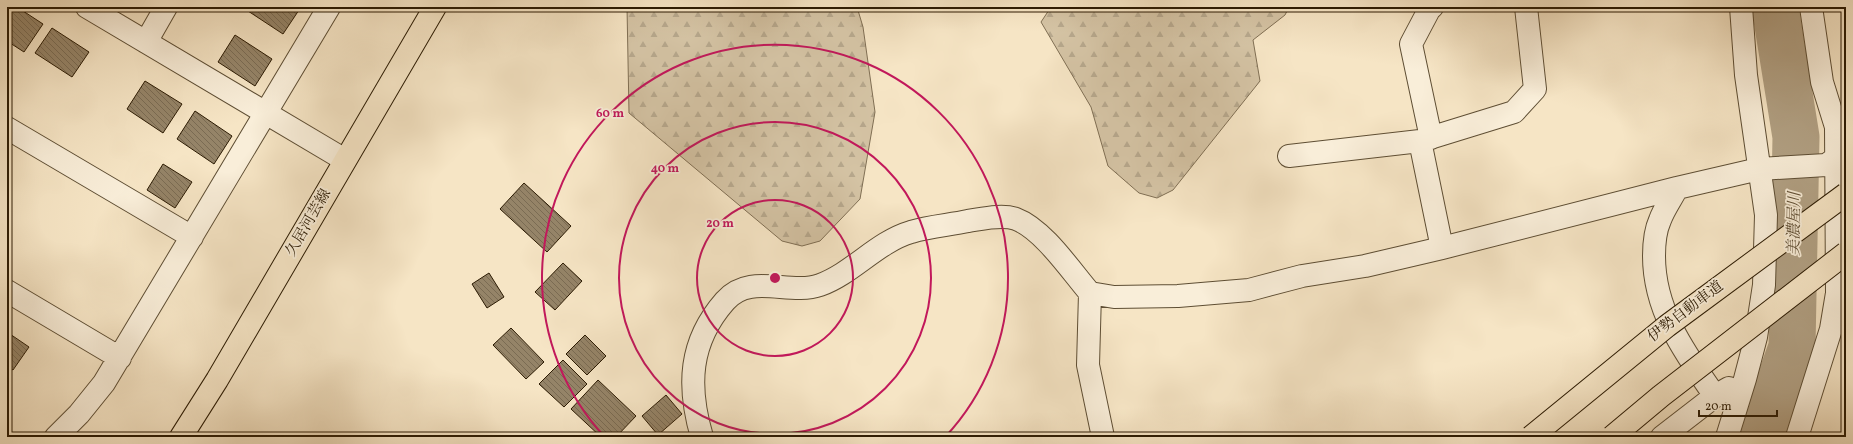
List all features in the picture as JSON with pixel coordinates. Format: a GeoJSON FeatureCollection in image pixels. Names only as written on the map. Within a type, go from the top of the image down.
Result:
{"type":"FeatureCollection","features":[{"type":"Feature","properties":{"kind":"main road","name":"久居河芸線"},"geometry":{"type":"LineString","coordinates":[[181,437],[217,380],[435,7]]}},
{"type":"Feature","properties":{"kind":"main road","name":"伊勢自動車道"},"geometry":{"type":"LineString","coordinates":[[1531,437],[1667,326],[1846,194]]}},
{"type":"Feature","properties":{"kind":"main road"},"geometry":{"type":"LineString","coordinates":[[1612,437],[1661,396],[1846,253]]}},
{"type":"Feature","properties":{"kind":"street"},"geometry":{"type":"LineString","coordinates":[[87,7],[346,160]]}},
{"type":"Feature","properties":{"kind":"street"},"geometry":{"type":"LineString","coordinates":[[146,42],[166,7]]}},
{"type":"Feature","properties":{"kind":"street"},"geometry":{"type":"LineString","coordinates":[[56,437],[99,390],[120,358],[329,7]]}},
{"type":"Feature","properties":{"kind":"street"},"geometry":{"type":"LineString","coordinates":[[1432,7],[1430,8],[1411,44],[1442,248]]}},
{"type":"Feature","properties":{"kind":"street"},"geometry":{"type":"LineString","coordinates":[[1289,156],[1425,139],[1514,112],[1534,89],[1526,7]]}},
{"type":"Feature","properties":{"kind":"street"},"geometry":{"type":"LineString","coordinates":[[1726,437],[1745,379],[1756,337],[1764,285],[1767,169],[1746,75],[1740,7]]}},
{"type":"Feature","properties":{"kind":"street"},"geometry":{"type":"LineString","coordinates":[[1797,437],[1831,329],[1837,293],[1836,127],[1822,82],[1811,7]]}},
{"type":"Feature","properties":{"kind":"street"},"geometry":{"type":"LineString","coordinates":[[7,128],[192,237]]}},
{"type":"Feature","properties":{"kind":"street"},"geometry":{"type":"LineString","coordinates":[[702,437],[697,419],[693,384],[697,347],[702,334],[726,300],[738,290],[760,285],[797,288],[819,285],[850,269],[867,256],[911,232],[996,217],[1015,218],[1037,230],[1090,293],[1114,297],[1178,296],[1249,290],[1302,276],[1365,266],[1442,248],[1677,188],[1767,169],[1836,158]]}},
{"type":"Feature","properties":{"kind":"street"},"geometry":{"type":"LineString","coordinates":[[1677,188],[1660,220],[1654,244],[1655,282],[1660,301],[1674,333],[1687,356],[1715,396]]}},
{"type":"Feature","properties":{"kind":"street"},"geometry":{"type":"LineString","coordinates":[[7,291],[120,358]]}},
{"type":"Feature","properties":{"kind":"street"},"geometry":{"type":"LineString","coordinates":[[1090,293],[1088,365],[1103,437]]}},
{"type":"Feature","properties":{"kind":"street"},"geometry":{"type":"LineString","coordinates":[[1662,437],[1715,396],[1745,379]]}},
{"type":"Feature","properties":{"kind":"green space"},"geometry":{"type":"Polygon","coordinates":[[[627,7],[857,7],[863,27],[875,112],[860,199],[820,241],[802,246],[782,241],[629,113],[627,7]]]}},
{"type":"Feature","properties":{"kind":"green space"},"geometry":{"type":"Polygon","coordinates":[[[1051,7],[1289,7],[1285,15],[1253,40],[1260,81],[1173,190],[1157,198],[1139,193],[1108,166],[1091,107],[1041,22],[1051,7]]]}},
{"type":"Feature","properties":{"kind":"building"},"geometry":{"type":"Polygon","coordinates":[[[7,7],[17,7],[43,24],[24,52],[7,41],[7,7]]]}},
{"type":"Feature","properties":{"kind":"building"},"geometry":{"type":"Polygon","coordinates":[[[251,7],[301,7],[283,34],[248,11],[251,7]]]}},
{"type":"Feature","properties":{"kind":"building"},"geometry":{"type":"Polygon","coordinates":[[[52,28],[89,52],[72,77],[35,53],[52,28]]]}},
{"type":"Feature","properties":{"kind":"building"},"geometry":{"type":"Polygon","coordinates":[[[235,35],[272,59],[255,86],[218,62],[235,35]]]}},
{"type":"Feature","properties":{"kind":"building"},"geometry":{"type":"Polygon","coordinates":[[[145,81],[182,104],[163,133],[127,109],[145,81]]]}},
{"type":"Feature","properties":{"kind":"building"},"geometry":{"type":"Polygon","coordinates":[[[195,111],[232,136],[214,164],[177,139],[195,111]]]}},
{"type":"Feature","properties":{"kind":"building"},"geometry":{"type":"Polygon","coordinates":[[[163,164],[192,182],[175,208],[147,190],[163,164]]]}},
{"type":"Feature","properties":{"kind":"building"},"geometry":{"type":"Polygon","coordinates":[[[524,183],[571,226],[547,252],[500,209],[524,183]]]}},
{"type":"Feature","properties":{"kind":"building"},"geometry":{"type":"Polygon","coordinates":[[[563,263],[582,281],[555,310],[535,292],[563,263]]]}},
{"type":"Feature","properties":{"kind":"building"},"geometry":{"type":"Polygon","coordinates":[[[489,273],[504,297],[487,308],[472,284],[489,273]]]}},
{"type":"Feature","properties":{"kind":"building"},"geometry":{"type":"Polygon","coordinates":[[[511,328],[544,362],[526,379],[493,345],[511,328]]]}},
{"type":"Feature","properties":{"kind":"building"},"geometry":{"type":"Polygon","coordinates":[[[7,332],[29,347],[13,370],[7,366],[7,332]]]}},
{"type":"Feature","properties":{"kind":"building"},"geometry":{"type":"Polygon","coordinates":[[[585,335],[606,356],[587,375],[566,354],[585,335]]]}},
{"type":"Feature","properties":{"kind":"building"},"geometry":{"type":"Polygon","coordinates":[[[563,360],[587,384],[564,407],[539,384],[563,360]]]}},
{"type":"Feature","properties":{"kind":"building"},"geometry":{"type":"Polygon","coordinates":[[[598,380],[636,416],[616,437],[601,437],[571,409],[598,380]]]}},
{"type":"Feature","properties":{"kind":"building"},"geometry":{"type":"Polygon","coordinates":[[[666,395],[682,414],[658,435],[642,416],[666,395]]]}},
{"type":"Feature","properties":{"kind":"waterway","name":"美濃屋川"},"geometry":{"type":"LineString","coordinates":[[1760,437],[1792,347],[1796,137],[1775,7]]}}]}
